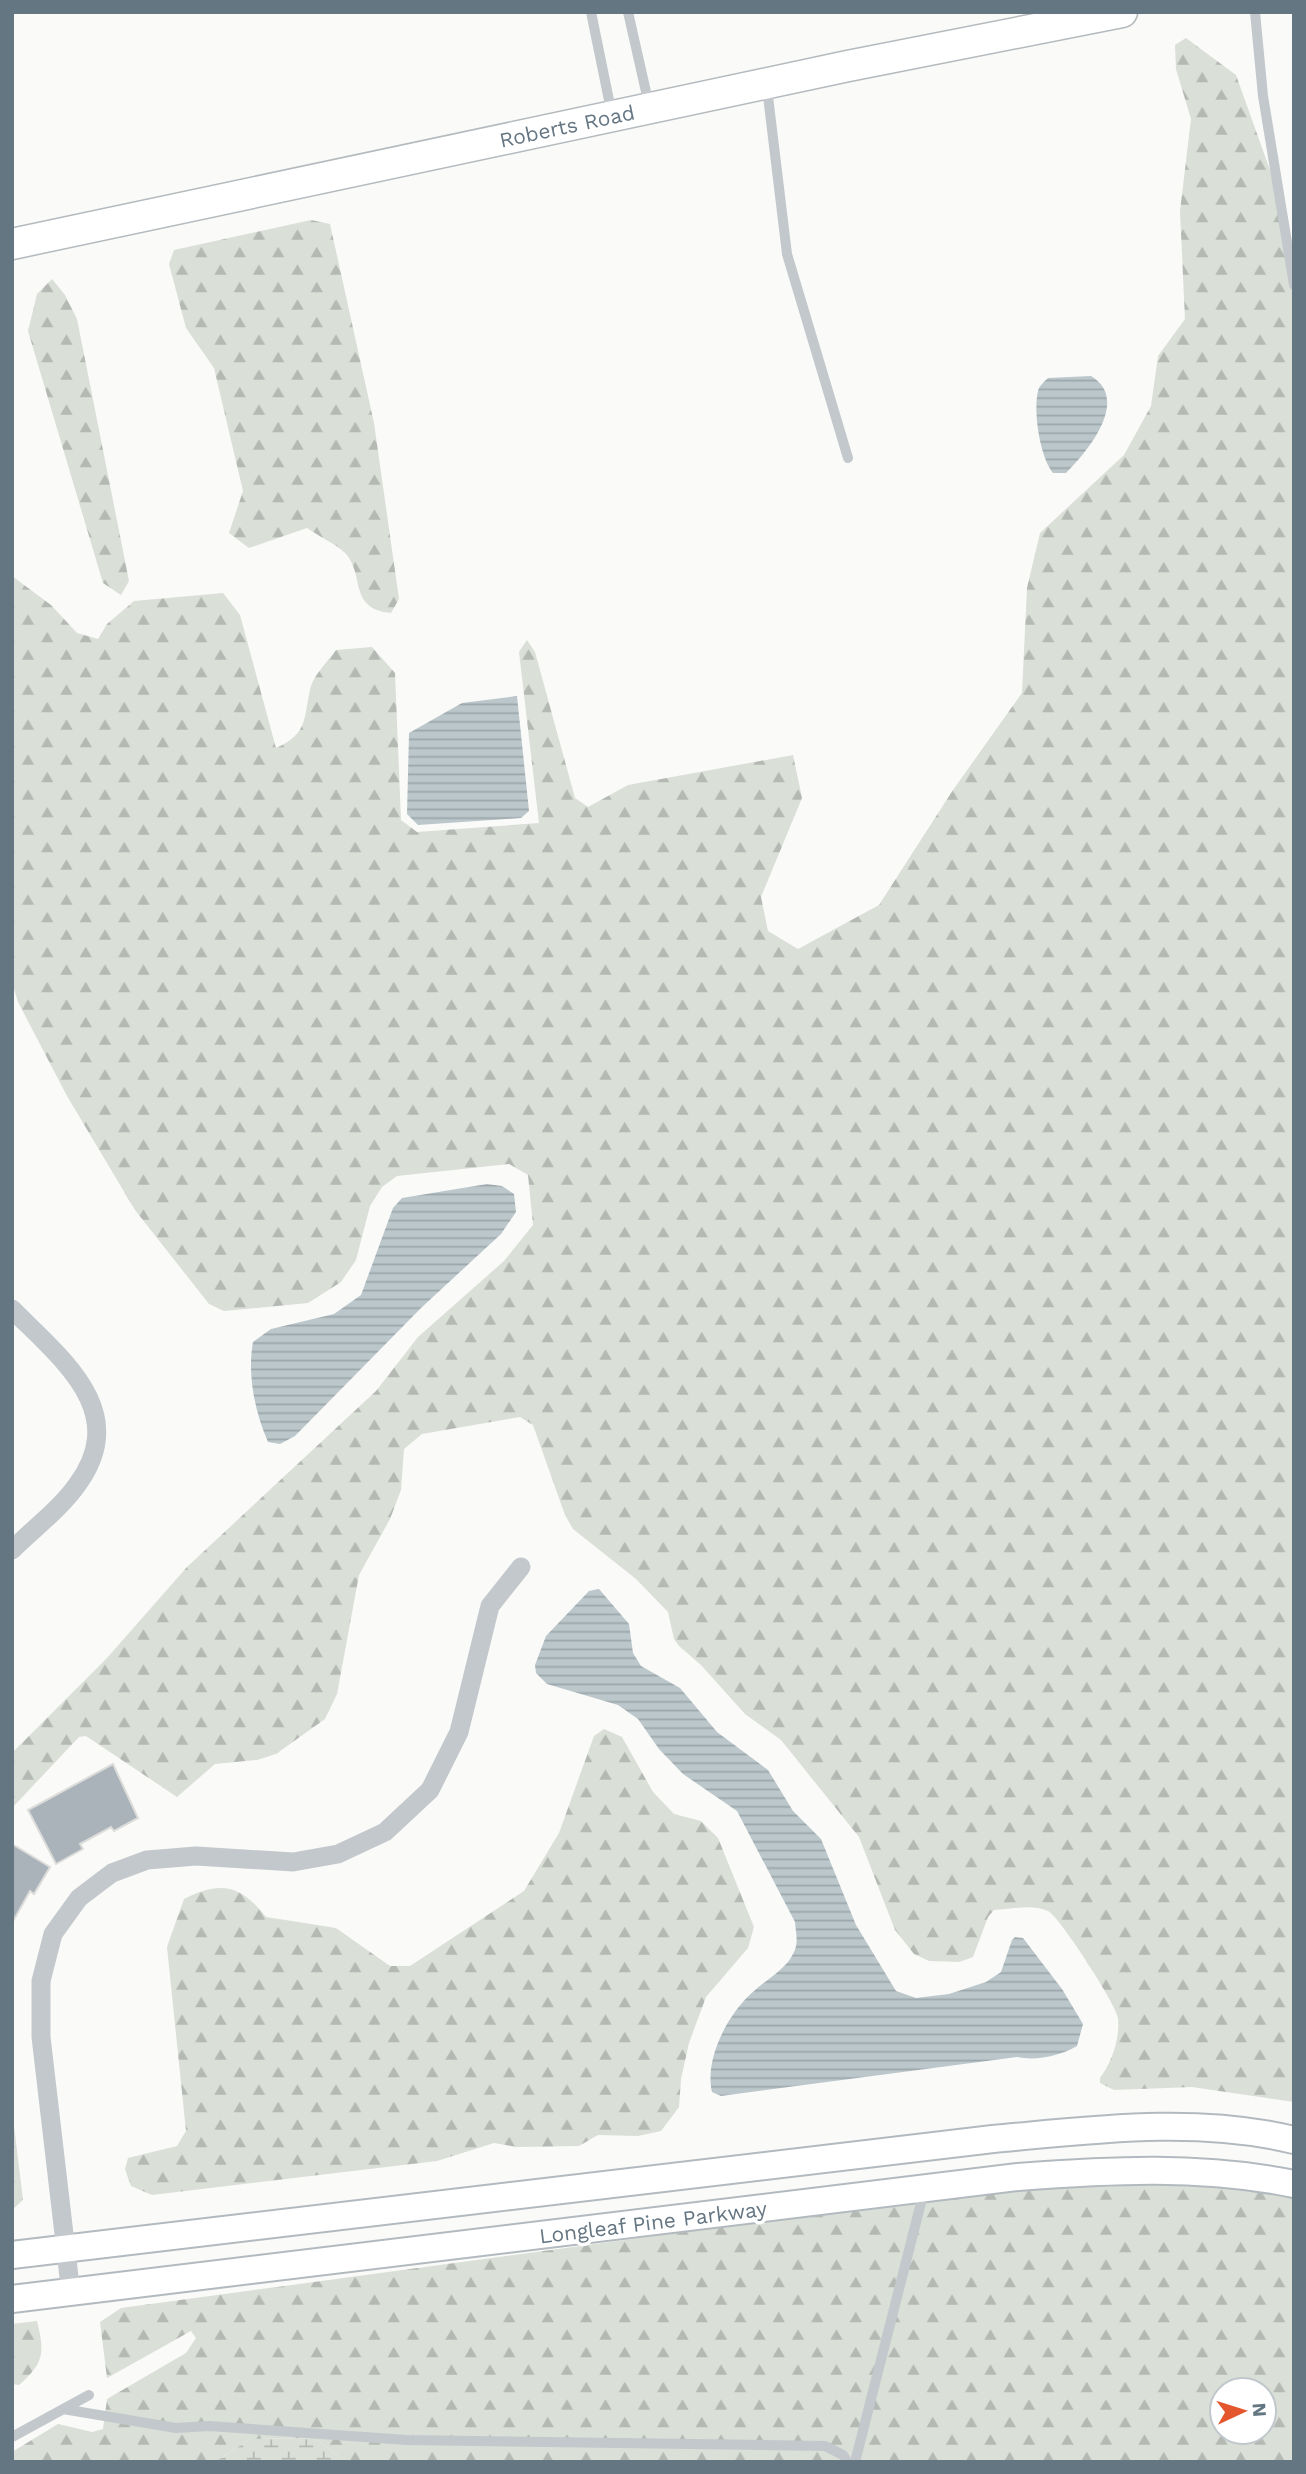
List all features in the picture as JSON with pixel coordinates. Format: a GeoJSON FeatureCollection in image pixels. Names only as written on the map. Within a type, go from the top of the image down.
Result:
{"type":"FeatureCollection","features":[{"type":"Feature","properties":{"kind":"main road","name":"Roberts Road"},"geometry":{"type":"LineString","coordinates":[[12,244],[767,84],[1122,12]]}},
{"type":"Feature","properties":{"kind":"main road","name":"Longleaf Pine Parkway"},"geometry":{"type":"LineString","coordinates":[[12,2255],[993,2139],[1142,2126],[1272,2135],[1294,2140]]}},
{"type":"Feature","properties":{"kind":"main road"},"geometry":{"type":"LineString","coordinates":[[993,2139],[997,2179]]}},
{"type":"Feature","properties":{"kind":"main road","name":"Longleaf Pine Parkway"},"geometry":{"type":"LineString","coordinates":[[12,2299],[71,2294],[997,2179],[1132,2169],[1205,2172],[1294,2184]]}},
{"type":"Feature","properties":{"kind":"street"},"geometry":{"type":"LineString","coordinates":[[12,1309],[81,1379],[94,1408],[98,1431],[91,1458],[78,1485],[12,1550]]}},
{"type":"Feature","properties":{"kind":"street"},"geometry":{"type":"LineString","coordinates":[[71,2294],[41,2037],[41,1981],[54,1934],[79,1898],[112,1873],[148,1860],[196,1856],[293,1863],[338,1853],[385,1832],[430,1790],[460,1732],[490,1605],[521,1567]]}},
{"type":"Feature","properties":{"kind":"lane"},"geometry":{"type":"LineString","coordinates":[[591,12],[612,117]]}},
{"type":"Feature","properties":{"kind":"lane"},"geometry":{"type":"LineString","coordinates":[[628,12],[649,109]]}},
{"type":"Feature","properties":{"kind":"lane"},"geometry":{"type":"LineString","coordinates":[[1255,12],[1263,96],[1294,285]]}},
{"type":"Feature","properties":{"kind":"lane"},"geometry":{"type":"LineString","coordinates":[[767,84],[787,254],[848,458]]}},
{"type":"Feature","properties":{"kind":"lane"},"geometry":{"type":"LineString","coordinates":[[855,2462],[925,2188]]}},
{"type":"Feature","properties":{"kind":"lane"},"geometry":{"type":"LineString","coordinates":[[12,2437],[89,2395]]}},
{"type":"Feature","properties":{"kind":"lane"},"geometry":{"type":"LineString","coordinates":[[63,2409],[176,2428],[209,2426],[407,2440],[825,2446],[843,2455],[847,2462]]}},
{"type":"Feature","properties":{"kind":"green space"},"geometry":{"type":"Polygon","coordinates":[[[1186,38],[1236,75],[1280,198],[1294,266],[1294,2102],[1192,2087],[1114,2090],[1100,2083],[1114,2050],[1118,2018],[1086,1961],[1048,1911],[1028,1907],[994,1910],[988,1917],[973,1957],[959,1962],[929,1961],[914,1954],[895,1930],[859,1837],[781,1740],[745,1714],[701,1665],[679,1646],[674,1639],[668,1612],[636,1579],[573,1529],[565,1515],[533,1425],[520,1417],[422,1434],[404,1449],[401,1490],[390,1519],[359,1575],[337,1694],[325,1719],[276,1754],[257,1760],[215,1764],[177,1797],[86,1736],[79,1737],[12,1808],[12,1753],[107,1658],[187,1567],[376,1391],[418,1337],[504,1261],[533,1225],[528,1175],[509,1164],[397,1176],[382,1187],[370,1206],[356,1260],[341,1282],[308,1303],[224,1311],[209,1304],[135,1210],[67,1096],[18,1002],[12,982],[12,576],[51,605],[77,633],[98,639],[107,624],[134,601],[223,593],[240,615],[276,748],[300,730],[313,681],[336,650],[372,647],[395,673],[401,820],[417,832],[539,823],[519,652],[527,640],[535,652],[575,798],[588,807],[628,785],[793,755],[802,798],[761,897],[768,931],[798,949],[879,905],[953,790],[1022,693],[1027,588],[1040,533],[1124,455],[1151,406],[1158,356],[1185,319],[1180,211],[1191,119],[1176,69],[1175,45],[1186,38]]]}},
{"type":"Feature","properties":{"kind":"green space"},"geometry":{"type":"Polygon","coordinates":[[[311,220],[330,224],[374,423],[399,599],[391,613],[368,605],[359,589],[351,560],[336,546],[307,528],[249,548],[229,533],[243,491],[214,368],[186,328],[169,264],[174,250],[311,220]]]}},
{"type":"Feature","properties":{"kind":"green space"},"geometry":{"type":"Polygon","coordinates":[[[52,279],[65,295],[77,319],[129,581],[121,595],[103,583],[28,331],[37,294],[52,279]]]}},
{"type":"Feature","properties":{"kind":"green space"},"geometry":{"type":"Polygon","coordinates":[[[604,1729],[622,1737],[653,1792],[674,1814],[701,1821],[718,1838],[754,1927],[748,1948],[706,1997],[689,2043],[681,2079],[679,2107],[661,2131],[638,2136],[598,2135],[579,2146],[517,2147],[494,2143],[437,2161],[152,2195],[131,2186],[125,2169],[128,2158],[177,2146],[186,2131],[167,1947],[184,1899],[208,1890],[229,1889],[247,1898],[266,1917],[336,1928],[390,1966],[410,1966],[524,1891],[559,1833],[594,1736],[604,1729]]]}},
{"type":"Feature","properties":{"kind":"green space"},"geometry":{"type":"Polygon","coordinates":[[[12,2109],[23,2200],[12,2210],[12,2109]]]}},
{"type":"Feature","properties":{"kind":"green space"},"geometry":{"type":"Polygon","coordinates":[[[1132,2178],[1276,2191],[1294,2198],[1294,2462],[346,2462],[315,2438],[250,2439],[215,2462],[12,2462],[12,2452],[58,2424],[92,2432],[103,2429],[107,2399],[186,2353],[196,2338],[191,2331],[107,2378],[100,2322],[121,2308],[1019,2187],[1132,2178]]]}},
{"type":"Feature","properties":{"kind":"green space"},"geometry":{"type":"Polygon","coordinates":[[[37,2321],[41,2341],[38,2364],[19,2385],[12,2384],[12,2324],[37,2321]]]}},
{"type":"Feature","properties":{"kind":"green space"},"geometry":{"type":"Polygon","coordinates":[[[315,2438],[346,2462],[215,2462],[250,2439],[315,2438]]]}},
{"type":"Feature","properties":{"kind":"shaded area"},"geometry":{"type":"Polygon","coordinates":[[[1091,376],[1102,386],[1107,398],[1101,426],[1094,439],[1066,473],[1053,473],[1044,456],[1039,434],[1036,410],[1039,389],[1048,378],[1091,376]]]}},
{"type":"Feature","properties":{"kind":"shaded area"},"geometry":{"type":"Polygon","coordinates":[[[517,696],[529,811],[521,818],[418,825],[407,814],[409,733],[462,703],[517,696]]]}},
{"type":"Feature","properties":{"kind":"shaded area"},"geometry":{"type":"Polygon","coordinates":[[[487,1184],[502,1186],[514,1194],[516,1212],[501,1234],[421,1308],[295,1436],[280,1444],[268,1442],[253,1393],[253,1342],[271,1329],[334,1314],[361,1295],[393,1208],[402,1198],[487,1184]]]}},
{"type":"Feature","properties":{"kind":"shaded area"},"geometry":{"type":"Polygon","coordinates":[[[599,1589],[629,1624],[633,1653],[641,1666],[680,1688],[717,1732],[768,1770],[793,1811],[821,1839],[856,1925],[896,1991],[916,1998],[949,1994],[986,1982],[1001,1972],[1012,1940],[1015,1937],[1023,1938],[1062,1989],[1083,2024],[1077,2046],[1040,2058],[1017,2057],[721,2096],[712,2092],[712,2065],[721,2037],[745,2000],[790,1960],[797,1939],[795,1922],[737,1811],[683,1774],[659,1749],[638,1719],[618,1705],[547,1684],[536,1673],[535,1665],[546,1636],[589,1591],[599,1589]]]}},
{"type":"Feature","properties":{"kind":"building"},"geometry":{"type":"Polygon","coordinates":[[[113,1764],[138,1818],[114,1831],[111,1827],[80,1844],[83,1849],[56,1864],[28,1810],[113,1764]]]}},
{"type":"Feature","properties":{"kind":"building"},"geometry":{"type":"Polygon","coordinates":[[[12,1844],[50,1867],[34,1894],[30,1891],[12,1923],[12,1844]]]}}]}
